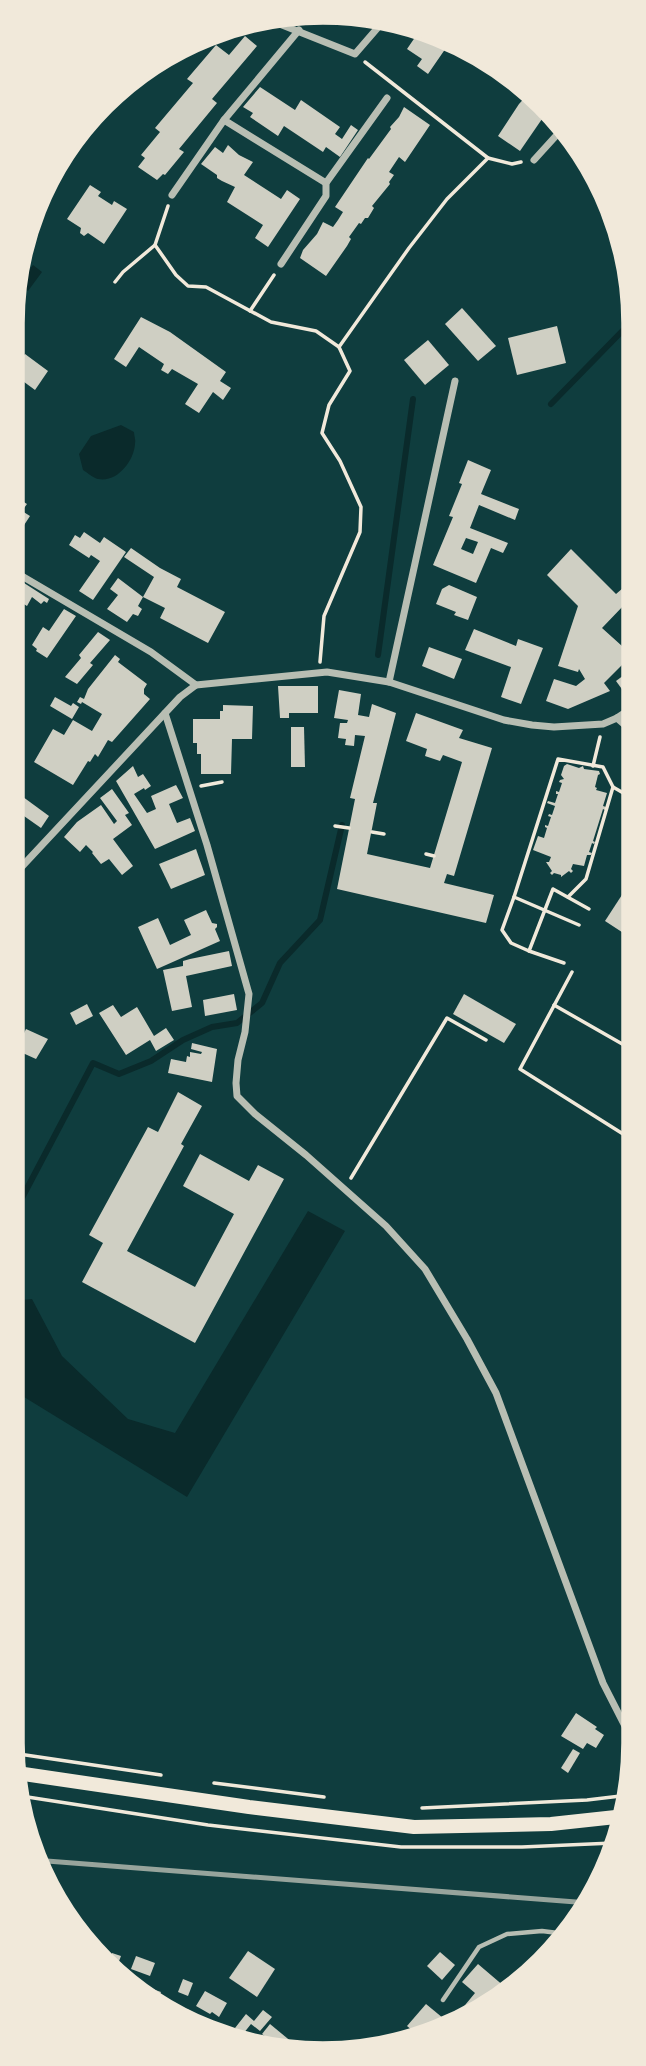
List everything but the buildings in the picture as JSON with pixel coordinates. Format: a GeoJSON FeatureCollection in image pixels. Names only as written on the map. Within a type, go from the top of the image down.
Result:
{"type":"FeatureCollection","features":[{"type":"Feature","properties":{"kind":"main road"},"geometry":{"type":"LineString","coordinates":[[24,1774],[249,1807],[414,1827],[551,1824],[614,1816]]}},
{"type":"Feature","properties":{"kind":"street"},"geometry":{"type":"LineString","coordinates":[[285,25],[355,54],[377,28]]}},
{"type":"Feature","properties":{"kind":"street"},"geometry":{"type":"LineString","coordinates":[[172,195],[224,120],[299,30]]}},
{"type":"Feature","properties":{"kind":"street"},"geometry":{"type":"LineString","coordinates":[[281,264],[326,196],[326,183],[387,98]]}},
{"type":"Feature","properties":{"kind":"street"},"geometry":{"type":"LineString","coordinates":[[224,120],[326,183]]}},
{"type":"Feature","properties":{"kind":"street"},"geometry":{"type":"LineString","coordinates":[[534,160],[557,135]]}},
{"type":"Feature","properties":{"kind":"street"},"geometry":{"type":"LineString","coordinates":[[388,682],[455,381]]}},
{"type":"Feature","properties":{"kind":"street"},"geometry":{"type":"LineString","coordinates":[[23,577],[151,652],[197,685]]}},
{"type":"Feature","properties":{"kind":"street"},"geometry":{"type":"LineString","coordinates":[[23,865],[180,697],[197,685],[320,672],[388,682],[504,720],[532,725],[554,727],[603,724],[623,714]]}},
{"type":"Feature","properties":{"kind":"street"},"geometry":{"type":"LineString","coordinates":[[165,713],[249,994],[245,1032],[238,1060],[237,1096],[386,1226],[425,1269],[496,1393],[603,1683],[623,1724]]}},
{"type":"Feature","properties":{"kind":"street"},"geometry":{"type":"LineString","coordinates":[[617,718],[623,723]]}},
{"type":"Feature","properties":{"kind":"lane"},"geometry":{"type":"LineString","coordinates":[[443,2000],[479,1947],[507,1934],[556,1933]]}},
{"type":"Feature","properties":{"kind":"path"},"geometry":{"type":"LineString","coordinates":[[355,54],[488,158],[512,164],[534,160]]}},
{"type":"Feature","properties":{"kind":"path"},"geometry":{"type":"LineString","coordinates":[[340,347],[447,199],[488,158]]}},
{"type":"Feature","properties":{"kind":"path"},"geometry":{"type":"LineString","coordinates":[[115,282],[155,245],[172,195]]}},
{"type":"Feature","properties":{"kind":"path"},"geometry":{"type":"LineString","coordinates":[[155,245],[176,275],[188,286],[206,287],[271,321],[316,331],[340,347],[350,371],[328,405],[322,433],[340,461],[361,507],[360,532],[324,616],[320,672]]}},
{"type":"Feature","properties":{"kind":"path"},"geometry":{"type":"LineString","coordinates":[[250,312],[272,278]]}},
{"type":"Feature","properties":{"kind":"path"},"geometry":{"type":"LineString","coordinates":[[593,766],[603,724]]}},
{"type":"Feature","properties":{"kind":"path"},"geometry":{"type":"LineString","coordinates":[[564,963],[511,943],[502,930],[558,760],[603,768],[613,787],[623,793]]}},
{"type":"Feature","properties":{"kind":"path"},"geometry":{"type":"LineString","coordinates":[[189,789],[222,782]]}},
{"type":"Feature","properties":{"kind":"path"},"geometry":{"type":"LineString","coordinates":[[568,897],[586,879],[613,787]]}},
{"type":"Feature","properties":{"kind":"path"},"geometry":{"type":"LineString","coordinates":[[335,826],[347,828]]}},
{"type":"Feature","properties":{"kind":"path"},"geometry":{"type":"LineString","coordinates":[[372,832],[384,834]]}},
{"type":"Feature","properties":{"kind":"path"},"geometry":{"type":"LineString","coordinates":[[426,854],[434,856]]}},
{"type":"Feature","properties":{"kind":"path"},"geometry":{"type":"LineString","coordinates":[[529,951],[553,888],[589,909]]}},
{"type":"Feature","properties":{"kind":"path"},"geometry":{"type":"LineString","coordinates":[[513,897],[579,925]]}},
{"type":"Feature","properties":{"kind":"path"},"geometry":{"type":"LineString","coordinates":[[572,972],[520,1069],[623,1134]]}},
{"type":"Feature","properties":{"kind":"path"},"geometry":{"type":"LineString","coordinates":[[554,1005],[623,1044]]}},
{"type":"Feature","properties":{"kind":"path"},"geometry":{"type":"LineString","coordinates":[[344,1188],[447,1018],[486,1040]]}},
{"type":"Feature","properties":{"kind":"path"},"geometry":{"type":"LineString","coordinates":[[23,1754],[161,1775]]}},
{"type":"Feature","properties":{"kind":"path"},"geometry":{"type":"LineString","coordinates":[[202,1782],[334,1798]]}},
{"type":"Feature","properties":{"kind":"path"},"geometry":{"type":"LineString","coordinates":[[412,1809],[618,1796]]}},
{"type":"Feature","properties":{"kind":"water"},"geometry":{"type":"Polygon","coordinates":[[[33,265],[42,272],[28,291],[25,288],[27,273],[33,265]]]}},
{"type":"Feature","properties":{"kind":"water"},"geometry":{"type":"Polygon","coordinates":[[[121,425],[134,432],[134,451],[128,464],[112,478],[94,478],[83,470],[79,454],[91,436],[121,425]]]}},
{"type":"Feature","properties":{"kind":"water"},"geometry":{"type":"Polygon","coordinates":[[[308,1211],[345,1231],[187,1497],[24,1397],[23,1300],[32,1299],[62,1356],[128,1419],[175,1433],[308,1211]]]}},
{"type":"Feature","properties":{"kind":"waterway"},"geometry":{"type":"LineString","coordinates":[[551,404],[623,330]]}},
{"type":"Feature","properties":{"kind":"waterway"},"geometry":{"type":"LineString","coordinates":[[378,655],[413,399]]}},
{"type":"Feature","properties":{"kind":"waterway"},"geometry":{"type":"LineString","coordinates":[[23,1196],[93,1063],[119,1074],[151,1061],[183,1040],[212,1027],[237,1023],[262,1003],[280,963],[320,920],[342,825]]}},
{"type":"Feature","properties":{"kind":"railway"},"geometry":{"type":"LineString","coordinates":[[47,1861],[578,1902]]}}]}
